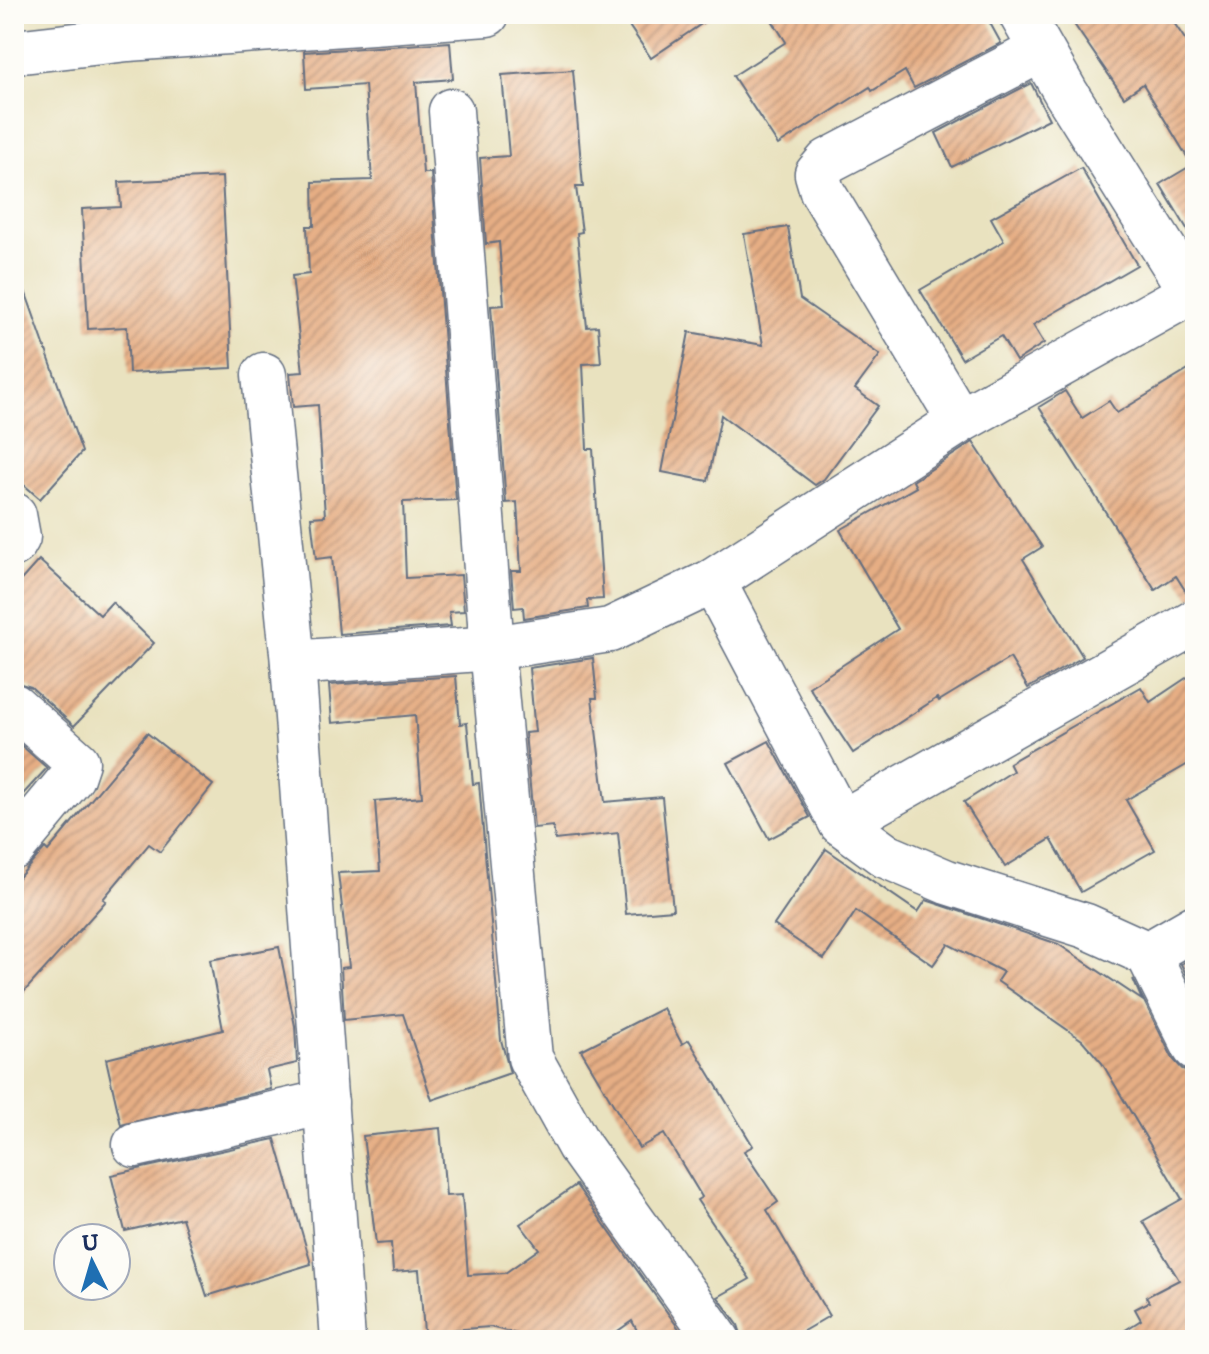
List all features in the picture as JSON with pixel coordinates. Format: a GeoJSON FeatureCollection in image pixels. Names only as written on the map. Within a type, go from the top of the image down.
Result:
{"type":"FeatureCollection","features":[{"type":"Feature","properties":{"kind":"street"},"geometry":{"type":"LineString","coordinates":[[14,52],[224,25],[484,15]]}},
{"type":"Feature","properties":{"kind":"street"},"geometry":{"type":"LineString","coordinates":[[293,663],[492,648],[610,630],[713,581],[960,421],[1193,291],[1030,24],[828,161],[817,174],[822,191],[960,421]]}},
{"type":"Feature","properties":{"kind":"street"},"geometry":{"type":"LineString","coordinates":[[451,111],[492,648],[530,1058],[579,1146],[718,1340]]}},
{"type":"Feature","properties":{"kind":"street"},"geometry":{"type":"LineString","coordinates":[[264,375],[293,663],[343,1340]]}},
{"type":"Feature","properties":{"kind":"street"},"geometry":{"type":"LineString","coordinates":[[14,515],[18,537],[14,544]]}},
{"type":"Feature","properties":{"kind":"street"},"geometry":{"type":"LineString","coordinates":[[713,581],[841,823],[898,861],[947,882],[1086,926],[1148,954],[1195,1048]]}},
{"type":"Feature","properties":{"kind":"street"},"geometry":{"type":"LineString","coordinates":[[841,823],[1195,622]]}},
{"type":"Feature","properties":{"kind":"street"},"geometry":{"type":"LineString","coordinates":[[14,706],[77,762],[72,777],[14,847]]}},
{"type":"Feature","properties":{"kind":"street"},"geometry":{"type":"LineString","coordinates":[[1148,954],[1195,927]]}},
{"type":"Feature","properties":{"kind":"street"},"geometry":{"type":"LineString","coordinates":[[135,1145],[326,1102]]}},
{"type":"Feature","properties":{"kind":"building"},"geometry":{"type":"Polygon","coordinates":[[[621,14],[716,14],[651,58],[621,14]]]}},
{"type":"Feature","properties":{"kind":"building"},"geometry":{"type":"Polygon","coordinates":[[[768,14],[985,14],[1001,43],[914,88],[905,71],[872,91],[870,87],[778,145],[733,76],[786,42],[768,14]]]}},
{"type":"Feature","properties":{"kind":"building"},"geometry":{"type":"Polygon","coordinates":[[[1067,14],[1168,14],[1195,54],[1195,242],[1160,184],[1192,165],[1143,84],[1124,97],[1067,14]]]}},
{"type":"Feature","properties":{"kind":"building"},"geometry":{"type":"Polygon","coordinates":[[[450,42],[453,79],[416,82],[423,173],[431,173],[456,500],[403,502],[406,578],[461,575],[464,611],[449,612],[451,626],[339,634],[332,557],[316,559],[311,517],[325,516],[318,405],[293,407],[290,373],[303,372],[292,276],[309,274],[307,226],[314,226],[313,182],[372,180],[365,85],[306,89],[304,52],[450,42]]]}},
{"type":"Feature","properties":{"kind":"building"},"geometry":{"type":"Polygon","coordinates":[[[573,70],[583,187],[576,187],[582,232],[577,233],[587,327],[598,326],[601,363],[583,364],[587,449],[593,449],[603,599],[587,600],[588,608],[524,618],[523,607],[514,608],[511,571],[521,571],[517,502],[506,503],[491,306],[504,305],[499,242],[486,244],[480,158],[509,156],[502,75],[573,70]]]}},
{"type":"Feature","properties":{"kind":"building"},"geometry":{"type":"Polygon","coordinates":[[[1031,83],[1049,119],[952,167],[936,133],[1031,83]]]}},
{"type":"Feature","properties":{"kind":"building"},"geometry":{"type":"Polygon","coordinates":[[[1081,168],[1137,265],[1033,325],[1044,343],[1016,361],[1001,336],[962,359],[920,290],[1004,241],[991,218],[1081,168]]]}},
{"type":"Feature","properties":{"kind":"building"},"geometry":{"type":"Polygon","coordinates":[[[222,177],[232,368],[129,373],[127,327],[88,329],[82,209],[121,207],[119,182],[222,177]]]}},
{"type":"Feature","properties":{"kind":"building"},"geometry":{"type":"Polygon","coordinates":[[[788,227],[800,299],[880,355],[855,389],[878,406],[824,479],[815,485],[721,415],[708,481],[662,472],[689,332],[763,345],[744,234],[788,227]]]}},
{"type":"Feature","properties":{"kind":"building"},"geometry":{"type":"Polygon","coordinates":[[[18,271],[82,452],[40,499],[14,476],[14,272],[18,271]]]}},
{"type":"Feature","properties":{"kind":"building"},"geometry":{"type":"Polygon","coordinates":[[[1195,366],[1195,597],[1190,598],[1176,576],[1155,590],[1039,407],[1065,391],[1082,418],[1109,401],[1117,413],[1195,366]]]}},
{"type":"Feature","properties":{"kind":"building"},"geometry":{"type":"Polygon","coordinates":[[[973,442],[1042,547],[1023,559],[1083,657],[1028,688],[1010,658],[939,701],[937,698],[853,753],[809,687],[898,629],[840,530],[916,487],[913,481],[973,442]]]}},
{"type":"Feature","properties":{"kind":"building"},"geometry":{"type":"Polygon","coordinates":[[[39,560],[100,615],[112,602],[154,643],[74,726],[31,687],[14,682],[14,588],[39,560]]]}},
{"type":"Feature","properties":{"kind":"building"},"geometry":{"type":"Polygon","coordinates":[[[593,658],[597,698],[592,698],[605,802],[662,797],[673,910],[626,914],[618,833],[555,840],[553,826],[534,828],[525,733],[535,732],[529,668],[593,658]]]}},
{"type":"Feature","properties":{"kind":"building"},"geometry":{"type":"Polygon","coordinates":[[[1195,672],[1195,760],[1126,800],[1155,850],[1081,892],[1051,839],[1005,867],[964,802],[1013,771],[1009,763],[1141,687],[1150,702],[1195,672]]]}},
{"type":"Feature","properties":{"kind":"building"},"geometry":{"type":"Polygon","coordinates":[[[456,676],[460,724],[467,723],[473,784],[479,783],[501,1040],[510,1073],[432,1100],[403,1014],[344,1020],[341,968],[349,967],[338,873],[380,871],[375,801],[422,797],[415,715],[332,723],[329,685],[456,676]]]}},
{"type":"Feature","properties":{"kind":"building"},"geometry":{"type":"Polygon","coordinates":[[[147,733],[213,785],[160,852],[149,844],[103,899],[106,901],[14,1003],[14,883],[45,848],[48,851],[147,733]]]}},
{"type":"Feature","properties":{"kind":"building"},"geometry":{"type":"Polygon","coordinates":[[[14,739],[47,768],[14,804],[14,739]]]}},
{"type":"Feature","properties":{"kind":"building"},"geometry":{"type":"Polygon","coordinates":[[[769,741],[810,817],[769,839],[728,763],[769,741]]]}},
{"type":"Feature","properties":{"kind":"building"},"geometry":{"type":"Polygon","coordinates":[[[826,849],[918,912],[926,900],[1058,944],[1142,1000],[1133,979],[1173,1059],[1182,1069],[1195,1073],[1195,1340],[1110,1340],[1141,1320],[1135,1309],[1149,1302],[1146,1297],[1179,1280],[1143,1221],[1182,1199],[1102,1063],[1082,1040],[997,981],[1003,972],[948,944],[933,965],[856,911],[824,959],[774,925],[826,849]]]}},
{"type":"Feature","properties":{"kind":"building"},"geometry":{"type":"Polygon","coordinates":[[[279,947],[295,1026],[297,1063],[267,1070],[271,1089],[121,1125],[106,1059],[223,1030],[210,960],[279,947]]]}},
{"type":"Feature","properties":{"kind":"building"},"geometry":{"type":"Polygon","coordinates":[[[1195,956],[1195,992],[1181,964],[1195,956]]]}},
{"type":"Feature","properties":{"kind":"building"},"geometry":{"type":"Polygon","coordinates":[[[663,1008],[682,1044],[689,1040],[753,1146],[744,1151],[778,1202],[767,1210],[829,1316],[788,1340],[743,1340],[738,1325],[718,1297],[750,1279],[697,1200],[702,1197],[664,1134],[639,1148],[581,1050],[663,1008]]]}},
{"type":"Feature","properties":{"kind":"building"},"geometry":{"type":"Polygon","coordinates":[[[440,1128],[446,1196],[462,1195],[468,1275],[505,1273],[539,1249],[520,1224],[576,1185],[687,1340],[642,1340],[632,1321],[605,1340],[541,1340],[490,1327],[424,1332],[419,1270],[393,1272],[391,1243],[376,1244],[363,1136],[440,1128]]]}},
{"type":"Feature","properties":{"kind":"building"},"geometry":{"type":"Polygon","coordinates":[[[275,1139],[311,1264],[207,1296],[182,1218],[132,1229],[132,1222],[123,1222],[111,1175],[275,1139]]]}}]}
